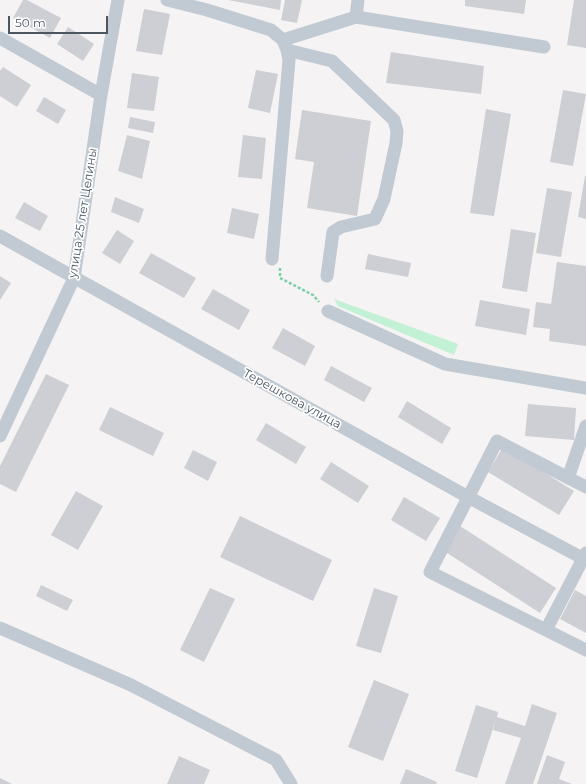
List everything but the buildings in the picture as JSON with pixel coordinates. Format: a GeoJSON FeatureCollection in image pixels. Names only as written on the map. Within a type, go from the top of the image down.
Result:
{"type":"FeatureCollection","features":[{"type":"Feature","properties":{"kind":"street","name":"улица 25 лет Целины"},"geometry":{"type":"LineString","coordinates":[[0,435],[74,278],[101,95],[118,0]]}},
{"type":"Feature","properties":{"kind":"street"},"geometry":{"type":"LineString","coordinates":[[167,0],[207,10],[271,30],[285,45],[289,60],[272,259]]}},
{"type":"Feature","properties":{"kind":"street"},"geometry":{"type":"LineString","coordinates":[[356,17],[358,0]]}},
{"type":"Feature","properties":{"kind":"street"},"geometry":{"type":"LineString","coordinates":[[285,45],[356,17],[544,47]]}},
{"type":"Feature","properties":{"kind":"street"},"geometry":{"type":"LineString","coordinates":[[0,38],[101,95]]}},
{"type":"Feature","properties":{"kind":"street"},"geometry":{"type":"LineString","coordinates":[[285,45],[332,61],[394,120],[397,131],[396,143],[384,199],[375,219],[341,227],[333,232],[327,276]]}},
{"type":"Feature","properties":{"kind":"street","name":"Терешкова улица"},"geometry":{"type":"LineString","coordinates":[[0,236],[468,497],[585,557]]}},
{"type":"Feature","properties":{"kind":"street"},"geometry":{"type":"LineString","coordinates":[[328,311],[445,364],[586,388]]}},
{"type":"Feature","properties":{"kind":"street"},"geometry":{"type":"LineString","coordinates":[[568,478],[586,426]]}},
{"type":"Feature","properties":{"kind":"street"},"geometry":{"type":"LineString","coordinates":[[586,487],[498,440],[430,572],[586,650]]}},
{"type":"Feature","properties":{"kind":"street"},"geometry":{"type":"LineString","coordinates":[[546,630],[585,557]]}},
{"type":"Feature","properties":{"kind":"street"},"geometry":{"type":"LineString","coordinates":[[0,628],[131,685],[276,760],[291,784]]}},
{"type":"Feature","properties":{"kind":"path"},"geometry":{"type":"LineString","coordinates":[[272,259],[280,267],[280,278],[313,296],[328,311]]}},
{"type":"Feature","properties":{"kind":"green space"},"geometry":{"type":"Polygon","coordinates":[[[334,299],[458,344],[454,355],[338,306],[334,299]]]}}]}
